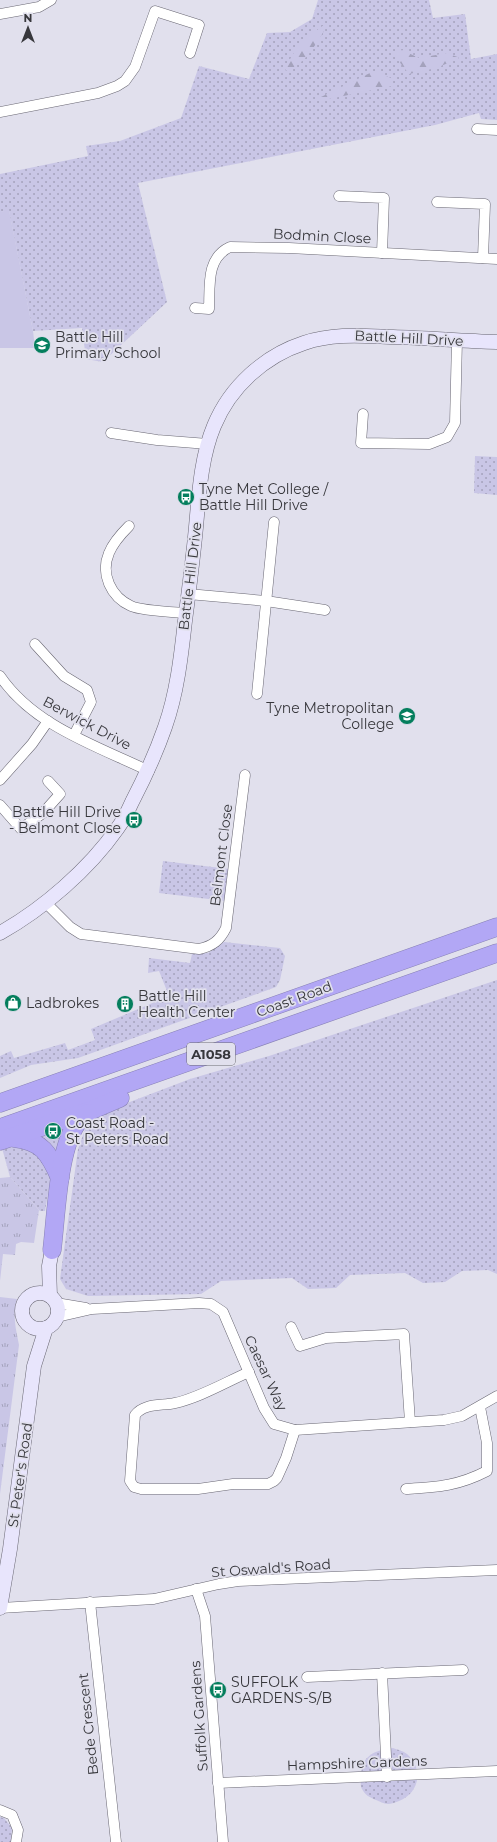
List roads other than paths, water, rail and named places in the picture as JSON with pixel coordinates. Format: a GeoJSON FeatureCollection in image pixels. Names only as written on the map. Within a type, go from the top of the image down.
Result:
{"type":"FeatureCollection","features":[{"type":"Feature","properties":{"kind":"highway","name":"Coast Road"},"geometry":{"type":"LineString","coordinates":[[0,1103],[497,927]]}},
{"type":"Feature","properties":{"kind":"highway","name":"Coast Road"},"geometry":{"type":"LineString","coordinates":[[5,1136],[497,953]]}},
{"type":"Feature","properties":{"kind":"highway"},"geometry":{"type":"LineString","coordinates":[[5,1136],[92,1110],[422,980]]}},
{"type":"Feature","properties":{"kind":"highway"},"geometry":{"type":"LineString","coordinates":[[50,1258],[60,1178],[67,1147],[73,1130],[82,1118],[92,1110]]}},
{"type":"Feature","properties":{"kind":"highway"},"geometry":{"type":"LineString","coordinates":[[5,1136],[30,1140],[43,1148],[53,1162],[60,1178]]}},
{"type":"Feature","properties":{"kind":"street"},"geometry":{"type":"LineString","coordinates":[[0,14],[39,7],[51,0]]}},
{"type":"Feature","properties":{"kind":"street"},"geometry":{"type":"LineString","coordinates":[[0,112],[98,93],[117,86],[125,81],[135,67],[155,11],[199,25],[190,53]]}},
{"type":"Feature","properties":{"kind":"street"},"geometry":{"type":"LineString","coordinates":[[477,129],[497,130]]}},
{"type":"Feature","properties":{"kind":"street"},"geometry":{"type":"LineString","coordinates":[[340,196],[384,198],[382,253]]}},
{"type":"Feature","properties":{"kind":"street"},"geometry":{"type":"LineString","coordinates":[[437,202],[485,204],[483,258]]}},
{"type":"Feature","properties":{"kind":"street","name":"Bodmin Close"},"geometry":{"type":"LineString","coordinates":[[195,308],[209,309],[211,269],[214,262],[223,250],[230,247],[497,259]]}},
{"type":"Feature","properties":{"kind":"street","name":"Battle Hill Drive"},"geometry":{"type":"LineString","coordinates":[[0,933],[26,918],[73,878],[100,851],[120,826],[149,771],[166,726],[178,675],[198,502],[208,444],[220,414],[234,391],[265,362],[291,348],[319,338],[342,336],[497,342]]}},
{"type":"Feature","properties":{"kind":"street"},"geometry":{"type":"LineString","coordinates":[[363,414],[361,442],[429,444],[447,437],[454,423],[457,340]]}},
{"type":"Feature","properties":{"kind":"street"},"geometry":{"type":"LineString","coordinates":[[111,432],[157,440],[208,444]]}},
{"type":"Feature","properties":{"kind":"street"},"geometry":{"type":"LineString","coordinates":[[257,694],[274,522]]}},
{"type":"Feature","properties":{"kind":"street"},"geometry":{"type":"LineString","coordinates":[[129,526],[118,538],[109,554],[106,569],[109,588],[119,599],[133,607],[186,613]]}},
{"type":"Feature","properties":{"kind":"street"},"geometry":{"type":"LineString","coordinates":[[188,594],[266,601],[325,610]]}},
{"type":"Feature","properties":{"kind":"street"},"geometry":{"type":"LineString","coordinates":[[35,644],[64,676],[87,690],[91,702],[74,735]]}},
{"type":"Feature","properties":{"kind":"street","name":"Berwick Drive"},"geometry":{"type":"LineString","coordinates":[[0,676],[6,686],[32,710],[48,721],[149,771]]}},
{"type":"Feature","properties":{"kind":"street"},"geometry":{"type":"LineString","coordinates":[[0,780],[32,744],[48,721]]}},
{"type":"Feature","properties":{"kind":"street","name":"Belmont Close"},"geometry":{"type":"LineString","coordinates":[[45,902],[70,927],[81,934],[199,949],[210,947],[221,938],[226,928],[246,775]]}},
{"type":"Feature","properties":{"kind":"street"},"geometry":{"type":"LineString","coordinates":[[0,805],[22,829],[43,813],[60,794],[48,780]]}},
{"type":"Feature","properties":{"kind":"street","name":"St Peter's Road"},"geometry":{"type":"LineString","coordinates":[[50,1258],[51,1326],[39,1328],[25,1321],[22,1309],[27,1298],[50,1302]]}},
{"type":"Feature","properties":{"kind":"street","name":"Caesar Way"},"geometry":{"type":"LineString","coordinates":[[50,1302],[92,1309],[199,1303],[211,1304],[223,1312],[264,1408],[274,1424],[295,1430],[444,1420],[462,1416],[497,1396]]}},
{"type":"Feature","properties":{"kind":"street"},"geometry":{"type":"LineString","coordinates":[[291,1327],[300,1346],[326,1338],[404,1334],[410,1422]]}},
{"type":"Feature","properties":{"kind":"street","name":"St Peter's Road"},"geometry":{"type":"LineString","coordinates":[[0,1608],[10,1549],[39,1328]]}},
{"type":"Feature","properties":{"kind":"street"},"geometry":{"type":"LineString","coordinates":[[249,1372],[176,1403],[145,1407],[138,1410],[135,1415],[130,1481],[134,1487],[141,1489],[198,1489],[233,1484],[268,1484],[274,1482],[286,1458],[295,1430]]}},
{"type":"Feature","properties":{"kind":"street"},"geometry":{"type":"LineString","coordinates":[[406,1489],[455,1485],[487,1471],[487,1443],[480,1407]]}},
{"type":"Feature","properties":{"kind":"street","name":"St Oswald's Road"},"geometry":{"type":"LineString","coordinates":[[0,1608],[154,1599],[196,1589],[238,1582],[497,1570]]}},
{"type":"Feature","properties":{"kind":"street","name":"Suffolk Gardens"},"geometry":{"type":"LineString","coordinates":[[196,1589],[205,1616],[223,1842]]}},
{"type":"Feature","properties":{"kind":"street","name":"Bede Crescent"},"geometry":{"type":"LineString","coordinates":[[90,1602],[116,1842]]}},
{"type":"Feature","properties":{"kind":"street"},"geometry":{"type":"LineString","coordinates":[[307,1677],[463,1670]]}},
{"type":"Feature","properties":{"kind":"street"},"geometry":{"type":"LineString","coordinates":[[382,1673],[387,1777]]}},
{"type":"Feature","properties":{"kind":"street","name":"Hampshire Gardens"},"geometry":{"type":"LineString","coordinates":[[218,1783],[387,1777],[497,1771]]}},
{"type":"Feature","properties":{"kind":"street"},"geometry":{"type":"LineString","coordinates":[[0,1810],[12,1815],[18,1830],[16,1842]]}},
{"type":"Feature","properties":{"kind":"place","name":"Battle Hill Primary School"},"geometry":{"type":"Point","coordinates":[42,345]}},
{"type":"Feature","properties":{"kind":"place","name":"Tyne Met College / Battle Hill Drive"},"geometry":{"type":"Point","coordinates":[186,497]}},
{"type":"Feature","properties":{"kind":"place","name":"Tyne Metropolitan College"},"geometry":{"type":"Point","coordinates":[407,716]}},
{"type":"Feature","properties":{"kind":"place","name":"Battle Hill Drive - Belmont Close"},"geometry":{"type":"Point","coordinates":[134,820]}},
{"type":"Feature","properties":{"kind":"place","name":"Ladbrokes"},"geometry":{"type":"Point","coordinates":[13,1003]}},
{"type":"Feature","properties":{"kind":"place","name":"Battle Hill Health Center"},"geometry":{"type":"Point","coordinates":[125,1004]}},
{"type":"Feature","properties":{"kind":"place","name":"Coast Road - St Peters Road"},"geometry":{"type":"Point","coordinates":[53,1131]}},
{"type":"Feature","properties":{"kind":"place","name":"SUFFOLK GARDENS-S/B"},"geometry":{"type":"Point","coordinates":[218,1690]}}]}
